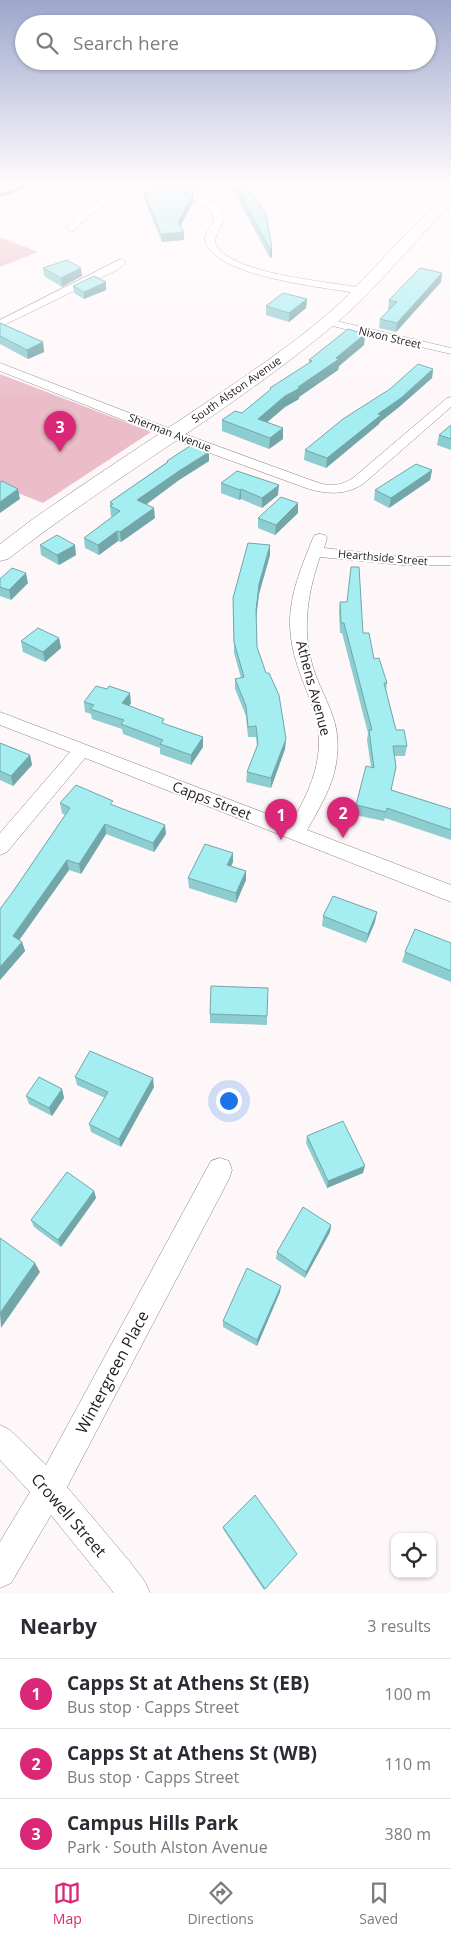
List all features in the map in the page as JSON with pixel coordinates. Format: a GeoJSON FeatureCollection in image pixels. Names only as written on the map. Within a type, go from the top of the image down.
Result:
{"type":"FeatureCollection","features":[{"type":"Feature","properties":{"kind":"street"},"geometry":{"type":"LineString","coordinates":[[218,254],[234,263],[260,271],[362,291]]}},
{"type":"Feature","properties":{"kind":"street","name":"South Alston Avenue"},"geometry":{"type":"LineString","coordinates":[[0,554],[42,521],[112,471],[171,434],[287,354],[328,322],[362,291],[397,254]]}},
{"type":"Feature","properties":{"kind":"street"},"geometry":{"type":"LineString","coordinates":[[0,324],[115,267],[120,262]]}},
{"type":"Feature","properties":{"kind":"street","name":"Nixon Street"},"geometry":{"type":"LineString","coordinates":[[328,322],[451,351]]}},
{"type":"Feature","properties":{"kind":"street","name":"Sherman Avenue"},"geometry":{"type":"LineString","coordinates":[[0,367],[171,434],[328,490],[341,490],[358,481],[451,401]]}},
{"type":"Feature","properties":{"kind":"street","name":"Hearthside Street"},"geometry":{"type":"LineString","coordinates":[[318,545],[402,561],[451,561]]}},
{"type":"Feature","properties":{"kind":"street","name":"Athens Avenue"},"geometry":{"type":"LineString","coordinates":[[295,833],[317,796],[329,762],[327,725],[321,704],[308,675],[298,627],[305,577],[318,545]]}},
{"type":"Feature","properties":{"kind":"street","name":"Capps Street"},"geometry":{"type":"LineString","coordinates":[[0,718],[451,894]]}},
{"type":"Feature","properties":{"kind":"street"},"geometry":{"type":"LineString","coordinates":[[0,847],[82,750]]}},
{"type":"Feature","properties":{"kind":"street","name":"Wintergreen Place"},"geometry":{"type":"LineString","coordinates":[[0,1572],[48,1491],[220,1170]]}},
{"type":"Feature","properties":{"kind":"street","name":"Crowell Street"},"geometry":{"type":"LineString","coordinates":[[0,1440],[22,1461],[82,1527],[134,1593]]}},
{"type":"Feature","properties":{"kind":"shaded area"},"geometry":{"type":"Polygon","coordinates":[[[0,254],[32,254],[0,267],[0,254]]]}},
{"type":"Feature","properties":{"kind":"shaded area"},"geometry":{"type":"Polygon","coordinates":[[[0,374],[151,432],[43,503],[0,486],[0,374]]]}},
{"type":"Feature","properties":{"kind":"building"},"geometry":{"type":"Polygon","coordinates":[[[67,260],[81,268],[61,278],[43,268],[67,260]]]}},
{"type":"Feature","properties":{"kind":"building"},"geometry":{"type":"Polygon","coordinates":[[[420,268],[442,273],[397,323],[380,319],[397,302],[389,300],[420,268]]]}},
{"type":"Feature","properties":{"kind":"building"},"geometry":{"type":"Polygon","coordinates":[[[94,276],[106,282],[84,292],[73,286],[94,276]]]}},
{"type":"Feature","properties":{"kind":"building"},"geometry":{"type":"Polygon","coordinates":[[[283,293],[307,299],[289,313],[266,306],[283,293]]]}},
{"type":"Feature","properties":{"kind":"building"},"geometry":{"type":"Polygon","coordinates":[[[0,323],[43,342],[27,350],[0,336],[0,323]]]}},
{"type":"Feature","properties":{"kind":"building"},"geometry":{"type":"Polygon","coordinates":[[[348,329],[365,334],[336,358],[339,359],[298,387],[300,388],[285,396],[258,419],[283,428],[270,438],[222,420],[235,411],[242,413],[270,388],[312,361],[309,360],[348,329]]]}},
{"type":"Feature","properties":{"kind":"building"},"geometry":{"type":"Polygon","coordinates":[[[418,364],[433,369],[401,398],[378,414],[381,415],[327,458],[305,450],[343,419],[390,389],[418,364]]]}},
{"type":"Feature","properties":{"kind":"building"},"geometry":{"type":"Polygon","coordinates":[[[451,425],[451,439],[439,435],[451,425]]]}},
{"type":"Feature","properties":{"kind":"building"},"geometry":{"type":"Polygon","coordinates":[[[196,442],[200,447],[209,452],[137,500],[154,508],[98,545],[84,538],[120,511],[110,506],[113,504],[110,502],[196,442]]]}},
{"type":"Feature","properties":{"kind":"building"},"geometry":{"type":"Polygon","coordinates":[[[416,464],[432,470],[391,498],[375,490],[416,464]]]}},
{"type":"Feature","properties":{"kind":"building"},"geometry":{"type":"Polygon","coordinates":[[[237,471],[279,485],[262,498],[221,483],[237,471]]]}},
{"type":"Feature","properties":{"kind":"building"},"geometry":{"type":"Polygon","coordinates":[[[2,481],[18,489],[0,502],[0,482],[2,481]]]}},
{"type":"Feature","properties":{"kind":"building"},"geometry":{"type":"Polygon","coordinates":[[[281,497],[298,503],[276,525],[258,518],[281,497]]]}},
{"type":"Feature","properties":{"kind":"building"},"geometry":{"type":"Polygon","coordinates":[[[57,535],[75,545],[57,555],[40,545],[57,535]]]}},
{"type":"Feature","properties":{"kind":"building"},"geometry":{"type":"Polygon","coordinates":[[[248,543],[270,545],[259,584],[256,610],[257,647],[266,673],[269,673],[279,695],[286,739],[271,778],[247,772],[258,744],[256,726],[248,727],[246,706],[235,679],[244,677],[234,642],[233,598],[248,543]]]}},
{"type":"Feature","properties":{"kind":"building"},"geometry":{"type":"Polygon","coordinates":[[[351,567],[359,567],[363,633],[369,633],[374,659],[379,658],[387,683],[384,683],[396,730],[404,730],[407,746],[393,746],[396,767],[391,790],[451,809],[451,830],[387,808],[386,812],[356,805],[366,766],[374,768],[369,730],[372,730],[344,623],[341,623],[340,602],[347,602],[351,567]]]}},
{"type":"Feature","properties":{"kind":"building"},"geometry":{"type":"Polygon","coordinates":[[[12,568],[26,573],[9,590],[0,587],[0,579],[12,568]]]}},
{"type":"Feature","properties":{"kind":"building"},"geometry":{"type":"Polygon","coordinates":[[[38,628],[59,638],[43,652],[21,641],[38,628]]]}},
{"type":"Feature","properties":{"kind":"building"},"geometry":{"type":"Polygon","coordinates":[[[96,686],[107,689],[109,686],[130,693],[122,703],[164,719],[162,723],[203,737],[191,755],[160,744],[163,740],[121,724],[124,720],[90,709],[94,705],[84,702],[96,686]]]}},
{"type":"Feature","properties":{"kind":"building"},"geometry":{"type":"Polygon","coordinates":[[[0,743],[30,755],[11,776],[0,771],[0,743]]]}},
{"type":"Feature","properties":{"kind":"building"},"geometry":{"type":"Polygon","coordinates":[[[76,785],[113,801],[110,804],[165,825],[153,843],[105,824],[79,864],[67,860],[13,936],[22,942],[0,967],[0,909],[70,808],[60,803],[76,785]]]}},
{"type":"Feature","properties":{"kind":"building"},"geometry":{"type":"Polygon","coordinates":[[[205,844],[233,853],[227,865],[246,871],[236,893],[188,878],[205,844]]]}},
{"type":"Feature","properties":{"kind":"building"},"geometry":{"type":"Polygon","coordinates":[[[333,896],[377,912],[368,934],[323,916],[333,896]]]}},
{"type":"Feature","properties":{"kind":"building"},"geometry":{"type":"Polygon","coordinates":[[[415,929],[451,943],[451,971],[405,952],[415,929]]]}},
{"type":"Feature","properties":{"kind":"building"},"geometry":{"type":"Polygon","coordinates":[[[211,986],[268,988],[267,1016],[210,1014],[211,986]]]}},
{"type":"Feature","properties":{"kind":"building"},"geometry":{"type":"Polygon","coordinates":[[[90,1051],[153,1078],[119,1139],[89,1124],[108,1092],[75,1077],[90,1051]]]}},
{"type":"Feature","properties":{"kind":"building"},"geometry":{"type":"Polygon","coordinates":[[[39,1077],[62,1089],[49,1108],[26,1096],[39,1077]]]}},
{"type":"Feature","properties":{"kind":"building"},"geometry":{"type":"Polygon","coordinates":[[[343,1121],[365,1166],[328,1181],[307,1136],[343,1121]]]}},
{"type":"Feature","properties":{"kind":"building"},"geometry":{"type":"Polygon","coordinates":[[[67,1172],[94,1191],[58,1240],[31,1220],[67,1172]]]}},
{"type":"Feature","properties":{"kind":"building"},"geometry":{"type":"Polygon","coordinates":[[[303,1207],[331,1225],[306,1272],[277,1252],[303,1207]]]}},
{"type":"Feature","properties":{"kind":"building"},"geometry":{"type":"Polygon","coordinates":[[[0,1238],[35,1263],[0,1313],[0,1238]]]}},
{"type":"Feature","properties":{"kind":"building"},"geometry":{"type":"Polygon","coordinates":[[[247,1268],[281,1286],[257,1340],[223,1321],[247,1268]]]}},
{"type":"Feature","properties":{"kind":"building"},"geometry":{"type":"Polygon","coordinates":[[[255,1495],[297,1554],[265,1589],[223,1527],[255,1495]]]}},
{"type":"Feature","properties":{"kind":"place","name":"Campus Hills Park"},"geometry":{"type":"Point","coordinates":[60,452]}},
{"type":"Feature","properties":{"kind":"place","name":"Capps St at Athens St (WB)"},"geometry":{"type":"Point","coordinates":[343,838]}},
{"type":"Feature","properties":{"kind":"place","name":"Capps St at Athens St (EB)"},"geometry":{"type":"Point","coordinates":[281,840]}}]}
